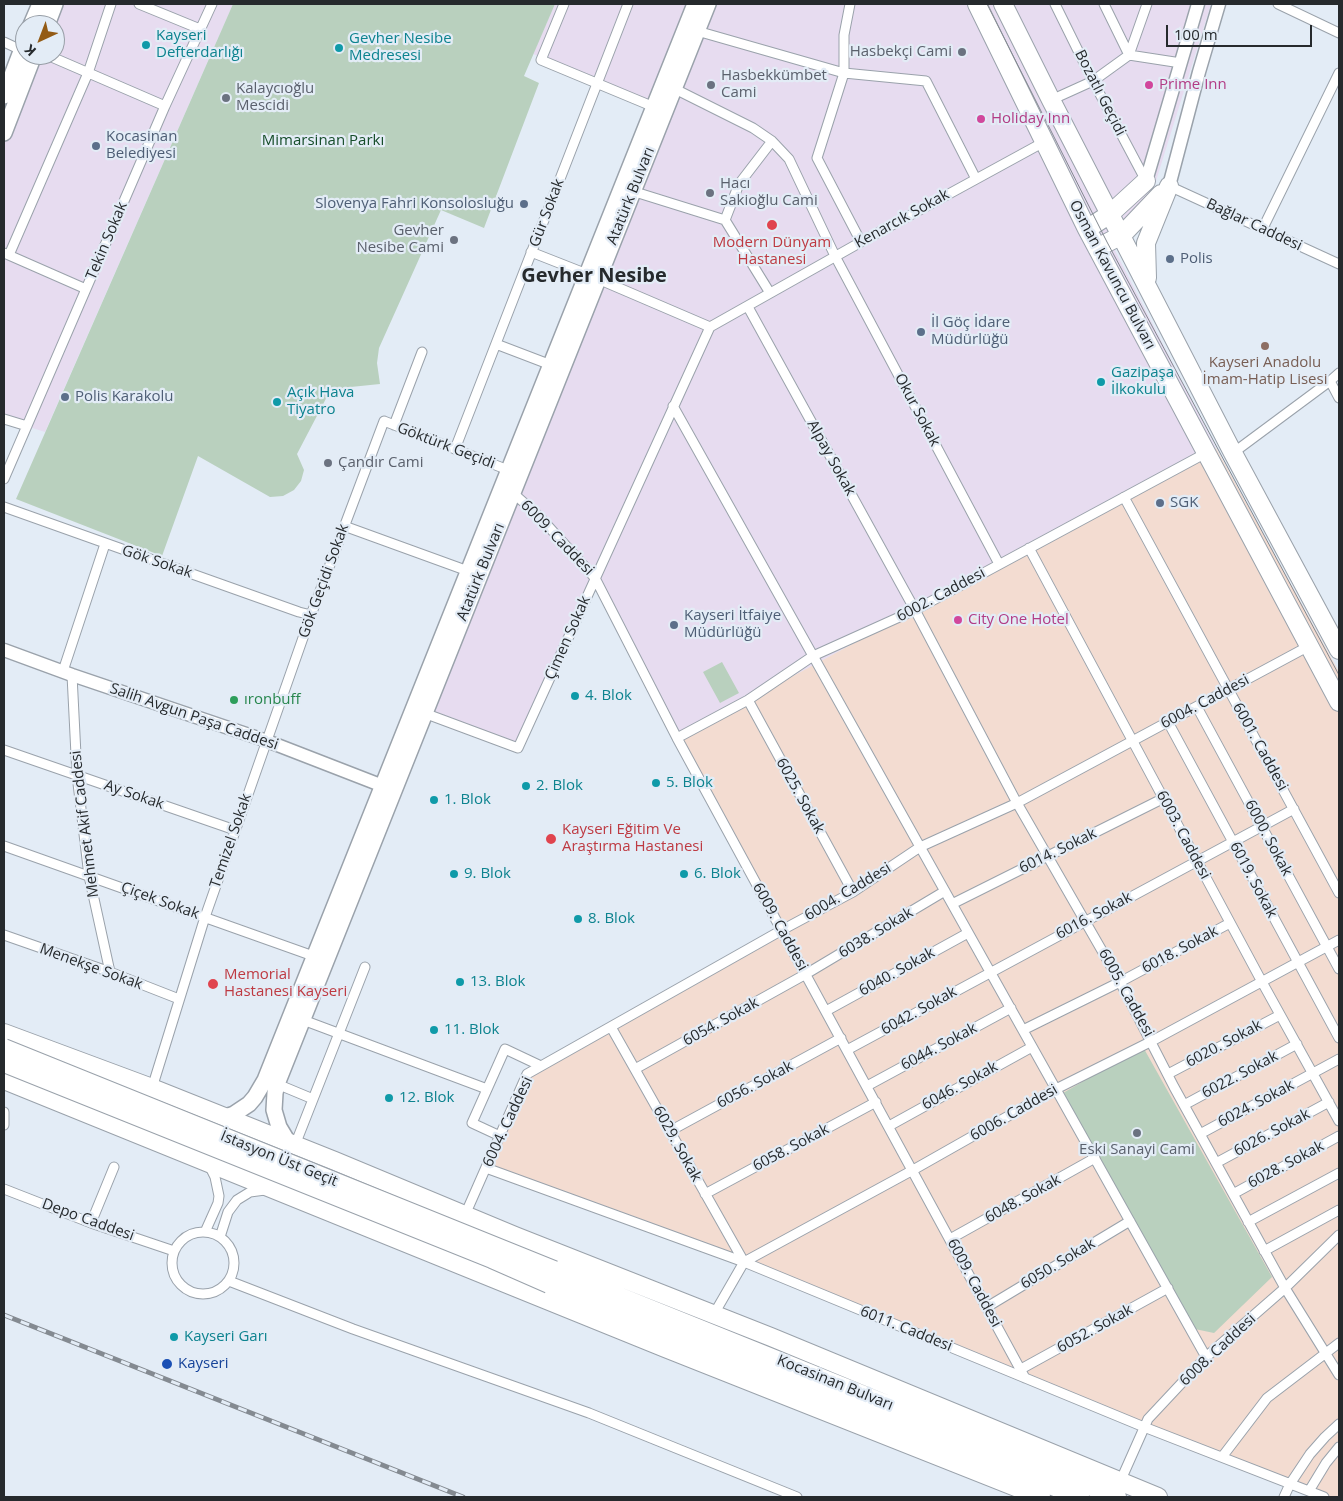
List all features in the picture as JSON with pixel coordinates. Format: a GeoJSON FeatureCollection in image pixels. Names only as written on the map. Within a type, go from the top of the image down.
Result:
{"type":"FeatureCollection","features":[{"type":"Feature","properties":{"kind":"highway","name":"Osman Kavuncu Bulvarı"},"geometry":{"type":"LineString","coordinates":[[976,4],[1097,248],[1339,702]]}},
{"type":"Feature","properties":{"kind":"highway","name":"Osman Kavuncu Bulvarı"},"geometry":{"type":"LineString","coordinates":[[1003,4],[1233,453],[1335,631],[1339,650]]}},
{"type":"Feature","properties":{"kind":"highway"},"geometry":{"type":"LineString","coordinates":[[1087,228],[1110,214],[1146,182]]}},
{"type":"Feature","properties":{"kind":"highway"},"geometry":{"type":"LineString","coordinates":[[1097,248],[1122,235],[1169,186]]}},
{"type":"Feature","properties":{"kind":"highway"},"geometry":{"type":"LineString","coordinates":[[1148,286],[1145,261],[1146,243],[1169,186]]}},
{"type":"Feature","properties":{"kind":"highway"},"geometry":{"type":"LineString","coordinates":[[4,1033],[152,1088],[291,1143],[465,1215],[714,1314],[1119,1490],[1158,1497]]}},
{"type":"Feature","properties":{"kind":"highway","name":"İstasyon Üst Geçit"},"geometry":{"type":"LineString","coordinates":[[4,1048],[551,1277]]}},
{"type":"Feature","properties":{"kind":"highway","name":"İstasyon Üst Geçit"},"geometry":{"type":"LineString","coordinates":[[4,1063],[483,1255],[551,1277]]}},
{"type":"Feature","properties":{"kind":"highway"},"geometry":{"type":"LineString","coordinates":[[4,1080],[1036,1496]]}},
{"type":"Feature","properties":{"kind":"highway"},"geometry":{"type":"LineString","coordinates":[[163,1145],[179,1142],[189,1129],[189,1114],[184,1104],[176,1098]]}},
{"type":"Feature","properties":{"kind":"highway"},"geometry":{"type":"LineString","coordinates":[[205,1162],[196,1147],[198,1130],[209,1119],[220,1116],[225,1117]]}},
{"type":"Feature","properties":{"kind":"highway"},"geometry":{"type":"LineString","coordinates":[[275,1190],[291,1186],[301,1173],[300,1153],[291,1143]]}},
{"type":"Feature","properties":{"kind":"highway"},"geometry":{"type":"LineString","coordinates":[[319,1208],[314,1204],[309,1193],[311,1177],[322,1165],[340,1163]]}},
{"type":"Feature","properties":{"kind":"highway","name":"Kocasinan Bulvarı"},"geometry":{"type":"LineString","coordinates":[[551,1277],[1119,1490]]}},
{"type":"Feature","properties":{"kind":"highway","name":"Kocasinan Bulvarı"},"geometry":{"type":"LineString","coordinates":[[551,1277],[671,1336],[1080,1497]]}},
{"type":"Feature","properties":{"kind":"main road","name":"Atatürk Bulvarı"},"geometry":{"type":"LineString","coordinates":[[291,1143],[279,1127],[274,1110],[277,1084],[513,493],[654,107],[695,4]]}},
{"type":"Feature","properties":{"kind":"main road","name":"Atatürk Bulvarı"},"geometry":{"type":"LineString","coordinates":[[225,1117],[234,1114],[249,1104],[261,1089],[316,957],[551,365],[632,191],[708,4]]}},
{"type":"Feature","properties":{"kind":"main road"},"geometry":{"type":"LineString","coordinates":[[4,96],[19,65]]}},
{"type":"Feature","properties":{"kind":"main road"},"geometry":{"type":"LineString","coordinates":[[4,133],[23,65]]}},
{"type":"Feature","properties":{"kind":"street"},"geometry":{"type":"LineString","coordinates":[[86,289],[6,254],[88,73],[111,4]]}},
{"type":"Feature","properties":{"kind":"street"},"geometry":{"type":"LineString","coordinates":[[138,4],[200,29]]}},
{"type":"Feature","properties":{"kind":"street","name":"Tekin Sokak"},"geometry":{"type":"LineString","coordinates":[[4,479],[165,106],[212,4]]}},
{"type":"Feature","properties":{"kind":"street"},"geometry":{"type":"LineString","coordinates":[[564,4],[541,60],[654,107]]}},
{"type":"Feature","properties":{"kind":"street","name":"Gür Sokak"},"geometry":{"type":"LineString","coordinates":[[455,449],[628,4]]}},
{"type":"Feature","properties":{"kind":"street"},"geometry":{"type":"LineString","coordinates":[[850,4],[844,35],[844,73],[817,158],[861,242]]}},
{"type":"Feature","properties":{"kind":"street","name":"Bozatlı Geçidi"},"geometry":{"type":"LineString","coordinates":[[1055,4],[1146,182]]}},
{"type":"Feature","properties":{"kind":"street"},"geometry":{"type":"LineString","coordinates":[[1104,4],[1129,55]]}},
{"type":"Feature","properties":{"kind":"street"},"geometry":{"type":"LineString","coordinates":[[1051,100],[1093,81],[1129,55],[1147,4]]}},
{"type":"Feature","properties":{"kind":"street"},"geometry":{"type":"LineString","coordinates":[[1146,182],[1198,4]]}},
{"type":"Feature","properties":{"kind":"street"},"geometry":{"type":"LineString","coordinates":[[1169,186],[1196,81],[1219,4]]}},
{"type":"Feature","properties":{"kind":"street"},"geometry":{"type":"LineString","coordinates":[[1278,4],[1339,33]]}},
{"type":"Feature","properties":{"kind":"street"},"geometry":{"type":"LineString","coordinates":[[697,31],[844,73],[926,81],[976,179]]}},
{"type":"Feature","properties":{"kind":"street"},"geometry":{"type":"LineString","coordinates":[[1129,55],[1180,63]]}},
{"type":"Feature","properties":{"kind":"street"},"geometry":{"type":"LineString","coordinates":[[65,63],[165,106]]}},
{"type":"Feature","properties":{"kind":"street"},"geometry":{"type":"LineString","coordinates":[[1263,228],[1339,74]]}},
{"type":"Feature","properties":{"kind":"street","name":"Okur Sokak"},"geometry":{"type":"LineString","coordinates":[[673,88],[753,128],[772,142],[789,159],[836,256],[999,564]]}},
{"type":"Feature","properties":{"kind":"street"},"geometry":{"type":"LineString","coordinates":[[725,220],[739,184],[772,142]]}},
{"type":"Feature","properties":{"kind":"street","name":"Kenarcık Sokak"},"geometry":{"type":"LineString","coordinates":[[710,328],[861,242],[1044,142]]}},
{"type":"Feature","properties":{"kind":"street","name":"Bağlar Caddesi"},"geometry":{"type":"LineString","coordinates":[[1169,186],[1339,264]]}},
{"type":"Feature","properties":{"kind":"street"},"geometry":{"type":"LineString","coordinates":[[632,191],[725,220],[770,293]]}},
{"type":"Feature","properties":{"kind":"street"},"geometry":{"type":"LineString","coordinates":[[532,252],[593,276],[710,328]]}},
{"type":"Feature","properties":{"kind":"street","name":"Alpay Sokak"},"geometry":{"type":"LineString","coordinates":[[748,307],[914,610]]}},
{"type":"Feature","properties":{"kind":"street","name":"Çimen Sokak"},"geometry":{"type":"LineString","coordinates":[[424,713],[518,748],[710,328]]}},
{"type":"Feature","properties":{"kind":"street"},"geometry":{"type":"LineString","coordinates":[[496,344],[551,365]]}},
{"type":"Feature","properties":{"kind":"street"},"geometry":{"type":"LineString","coordinates":[[394,425],[422,352]]}},
{"type":"Feature","properties":{"kind":"street"},"geometry":{"type":"LineString","coordinates":[[1233,453],[1339,373]]}},
{"type":"Feature","properties":{"kind":"street"},"geometry":{"type":"LineString","coordinates":[[1330,381],[1339,398]]}},
{"type":"Feature","properties":{"kind":"street"},"geometry":{"type":"LineString","coordinates":[[674,406],[1206,1358]]}},
{"type":"Feature","properties":{"kind":"street"},"geometry":{"type":"LineString","coordinates":[[4,419],[27,426]]}},
{"type":"Feature","properties":{"kind":"street","name":"Göktürk Geçidi"},"geometry":{"type":"LineString","coordinates":[[384,421],[508,470]]}},
{"type":"Feature","properties":{"kind":"street","name":"Gök Geçidi Sokak"},"geometry":{"type":"LineString","coordinates":[[267,741],[311,615],[384,421]]}},
{"type":"Feature","properties":{"kind":"street","name":"6002. Caddesi"},"geometry":{"type":"LineString","coordinates":[[677,738],[748,700],[814,656],[914,610],[1206,453]]}},
{"type":"Feature","properties":{"kind":"street","name":"6009. Caddesi"},"geometry":{"type":"LineString","coordinates":[[513,493],[539,516],[595,578],[677,738],[1026,1378]]}},
{"type":"Feature","properties":{"kind":"street","name":"6001. Caddesi"},"geometry":{"type":"LineString","coordinates":[[1124,497],[1339,892]]}},
{"type":"Feature","properties":{"kind":"street","name":"Gök Sokak"},"geometry":{"type":"LineString","coordinates":[[4,507],[311,615]]}},
{"type":"Feature","properties":{"kind":"street"},"geometry":{"type":"LineString","coordinates":[[344,526],[468,571]]}},
{"type":"Feature","properties":{"kind":"street","name":"Mehmet Akif Caddesi"},"geometry":{"type":"LineString","coordinates":[[105,544],[67,673],[88,876],[110,972]]}},
{"type":"Feature","properties":{"kind":"street","name":"6003. Caddesi"},"geometry":{"type":"LineString","coordinates":[[1029,548],[1230,923],[1339,1121]]}},
{"type":"Feature","properties":{"kind":"street","name":"6005. Caddesi"},"geometry":{"type":"LineString","coordinates":[[914,610],[1017,803],[1120,982],[1184,1105],[1264,1251],[1339,1375]]}},
{"type":"Feature","properties":{"kind":"street","name":"6004. Caddesi"},"geometry":{"type":"LineString","coordinates":[[465,1215],[527,1074],[853,892],[920,847],[1017,803],[1309,646]]}},
{"type":"Feature","properties":{"kind":"street","name":"Salih Avgun Paşa Caddesi"},"geometry":{"type":"LineString","coordinates":[[4,650],[267,741],[383,786]]}},
{"type":"Feature","properties":{"kind":"street","name":"6025. Sokak"},"geometry":{"type":"LineString","coordinates":[[748,700],[853,892]]}},
{"type":"Feature","properties":{"kind":"street","name":"6000. Sokak"},"geometry":{"type":"LineString","coordinates":[[1197,706],[1339,969]]}},
{"type":"Feature","properties":{"kind":"street","name":"6019. Sokak"},"geometry":{"type":"LineString","coordinates":[[1168,722],[1339,1038]]}},
{"type":"Feature","properties":{"kind":"street","name":"Temizel Sokak"},"geometry":{"type":"LineString","coordinates":[[152,1088],[205,917],[267,741]]}},
{"type":"Feature","properties":{"kind":"street","name":"Ay Sokak"},"geometry":{"type":"LineString","coordinates":[[4,750],[236,830]]}},
{"type":"Feature","properties":{"kind":"street","name":"6014. Sokak"},"geometry":{"type":"LineString","coordinates":[[952,904],[1164,798]]}},
{"type":"Feature","properties":{"kind":"street","name":"6016. Sokak"},"geometry":{"type":"LineString","coordinates":[[990,972],[1294,809]]}},
{"type":"Feature","properties":{"kind":"street","name":"Çiçek Sokak"},"geometry":{"type":"LineString","coordinates":[[4,846],[316,957]]}},
{"type":"Feature","properties":{"kind":"street","name":"6038. Sokak"},"geometry":{"type":"LineString","coordinates":[[806,974],[945,891]]}},
{"type":"Feature","properties":{"kind":"street","name":"6018. Sokak"},"geometry":{"type":"LineString","coordinates":[[1022,1030],[1120,982],[1230,923]]}},
{"type":"Feature","properties":{"kind":"street","name":"6040. Sokak"},"geometry":{"type":"LineString","coordinates":[[826,1011],[968,933]]}},
{"type":"Feature","properties":{"kind":"street","name":"Menekşe Sokak"},"geometry":{"type":"LineString","coordinates":[[4,936],[110,972],[179,999]]}},
{"type":"Feature","properties":{"kind":"street","name":"6006. Caddesi"},"geometry":{"type":"LineString","coordinates":[[744,1262],[1056,1089],[1152,1041],[1339,940]]}},
{"type":"Feature","properties":{"kind":"street"},"geometry":{"type":"LineString","coordinates":[[291,1143],[313,1099],[365,967]]}},
{"type":"Feature","properties":{"kind":"street","name":"6042. Sokak"},"geometry":{"type":"LineString","coordinates":[[848,1050],[990,972]]}},
{"type":"Feature","properties":{"kind":"street","name":"6054. Sokak"},"geometry":{"type":"LineString","coordinates":[[635,1069],[806,974]]}},
{"type":"Feature","properties":{"kind":"street","name":"6044. Sokak"},"geometry":{"type":"LineString","coordinates":[[867,1086],[1011,1008]]}},
{"type":"Feature","properties":{"kind":"street","name":"6020. Sokak"},"geometry":{"type":"LineString","coordinates":[[1168,1074],[1280,1015]]}},
{"type":"Feature","properties":{"kind":"street"},"geometry":{"type":"LineString","coordinates":[[303,1020],[487,1089]]}},
{"type":"Feature","properties":{"kind":"street","name":"6029. Sokak"},"geometry":{"type":"LineString","coordinates":[[611,1027],[744,1262]]}},
{"type":"Feature","properties":{"kind":"street","name":"6056. Sokak"},"geometry":{"type":"LineString","coordinates":[[670,1131],[841,1038]]}},
{"type":"Feature","properties":{"kind":"street","name":"6022. Sokak"},"geometry":{"type":"LineString","coordinates":[[1184,1105],[1297,1044]]}},
{"type":"Feature","properties":{"kind":"street","name":"6046. Sokak"},"geometry":{"type":"LineString","coordinates":[[888,1126],[1032,1047]]}},
{"type":"Feature","properties":{"kind":"street"},"geometry":{"type":"LineString","coordinates":[[500,1136],[472,1122],[505,1050],[541,1066]]}},
{"type":"Feature","properties":{"kind":"street","name":"6024. Sokak"},"geometry":{"type":"LineString","coordinates":[[1200,1134],[1339,1059]]}},
{"type":"Feature","properties":{"kind":"street"},"geometry":{"type":"LineString","coordinates":[[277,1084],[313,1099]]}},
{"type":"Feature","properties":{"kind":"street","name":"6058. Sokak"},"geometry":{"type":"LineString","coordinates":[[705,1194],[876,1102]]}},
{"type":"Feature","properties":{"kind":"street","name":"6026. Sokak"},"geometry":{"type":"LineString","coordinates":[[1216,1164],[1329,1102]]}},
{"type":"Feature","properties":{"kind":"street"},"geometry":{"type":"LineString","coordinates":[[4,1112],[4,1124]]}},
{"type":"Feature","properties":{"kind":"street","name":"6028. Sokak"},"geometry":{"type":"LineString","coordinates":[[1233,1194],[1339,1136]]}},
{"type":"Feature","properties":{"kind":"street","name":"6048. Sokak"},"geometry":{"type":"LineString","coordinates":[[950,1239],[1095,1158]]}},
{"type":"Feature","properties":{"kind":"street"},"geometry":{"type":"LineString","coordinates":[[205,1162],[215,1177],[218,1196],[218,1203],[205,1232]]}},
{"type":"Feature","properties":{"kind":"street"},"geometry":{"type":"LineString","coordinates":[[91,1223],[114,1167]]}},
{"type":"Feature","properties":{"kind":"street","name":"6011. Caddesi"},"geometry":{"type":"LineString","coordinates":[[486,1168],[744,1262],[1144,1426],[1324,1497]]}},
{"type":"Feature","properties":{"kind":"street"},"geometry":{"type":"LineString","coordinates":[[1248,1222],[1339,1172]]}},
{"type":"Feature","properties":{"kind":"street","name":"Depo Caddesi"},"geometry":{"type":"LineString","coordinates":[[4,1188],[91,1223],[174,1251]]}},
{"type":"Feature","properties":{"kind":"street"},"geometry":{"type":"LineString","coordinates":[[220,1237],[228,1212],[237,1200],[257,1190],[275,1190]]}},
{"type":"Feature","properties":{"kind":"street"},"geometry":{"type":"LineString","coordinates":[[1264,1251],[1339,1210]]}},
{"type":"Feature","properties":{"kind":"street","name":"6050. Sokak"},"geometry":{"type":"LineString","coordinates":[[987,1307],[1130,1221]]}},
{"type":"Feature","properties":{"kind":"street"},"geometry":{"type":"LineString","coordinates":[[205,1232],[220,1237],[229,1246],[234,1257],[234,1270],[229,1281],[225,1286],[213,1293],[200,1294],[188,1291],[178,1282],[172,1270],[171,1264],[177,1245],[192,1233],[205,1232]]}},
{"type":"Feature","properties":{"kind":"street","name":"6008. Caddesi"},"geometry":{"type":"LineString","coordinates":[[1119,1490],[1148,1419],[1206,1358],[1285,1288],[1339,1235]]}},
{"type":"Feature","properties":{"kind":"street"},"geometry":{"type":"LineString","coordinates":[[714,1314],[744,1262]]}},
{"type":"Feature","properties":{"kind":"street"},"geometry":{"type":"LineString","coordinates":[[229,1281],[353,1329],[589,1414],[796,1497]]}},
{"type":"Feature","properties":{"kind":"street","name":"6052. Sokak"},"geometry":{"type":"LineString","coordinates":[[1021,1369],[1168,1288]]}},
{"type":"Feature","properties":{"kind":"street"},"geometry":{"type":"LineString","coordinates":[[1222,1457],[1267,1398],[1339,1343]]}},
{"type":"Feature","properties":{"kind":"street"},"geometry":{"type":"LineString","coordinates":[[1284,1497],[1290,1484],[1317,1445],[1339,1424]]}},
{"type":"Feature","properties":{"kind":"street"},"geometry":{"type":"LineString","coordinates":[[1309,1491],[1326,1463],[1339,1447]]}},
{"type":"Feature","properties":{"kind":"shaded area"},"geometry":{"type":"Polygon","coordinates":[[[50,4],[233,4],[45,432],[4,419],[4,119],[25,65],[65,65],[65,15],[53,15],[50,4]]]}},
{"type":"Feature","properties":{"kind":"shaded area"},"geometry":{"type":"Polygon","coordinates":[[[555,4],[1211,4],[1151,197],[1107,235],[1216,448],[680,737],[593,579],[517,750],[419,711],[661,106],[533,54],[555,4]]]}},
{"type":"Feature","properties":{"kind":"shaded area"},"geometry":{"type":"Polygon","coordinates":[[[1216,448],[1339,672],[1339,1497],[1323,1497],[488,1165],[525,1073],[779,927],[680,737],[1216,448]]]}},
{"type":"Feature","properties":{"kind":"green space","name":"Mimarsinan Parkı"},"geometry":{"type":"Polygon","coordinates":[[[233,4],[555,4],[524,76],[539,83],[484,228],[441,210],[379,348],[377,363],[380,384],[331,389],[297,454],[304,470],[301,481],[294,490],[283,496],[270,497],[198,456],[162,556],[16,499],[233,4]]]}},
{"type":"Feature","properties":{"kind":"green space"},"geometry":{"type":"Polygon","coordinates":[[[722,662],[739,693],[720,703],[703,672],[722,662]]]}},
{"type":"Feature","properties":{"kind":"green space"},"geometry":{"type":"Polygon","coordinates":[[[1143,1047],[1272,1277],[1214,1333],[1190,1328],[1063,1093],[1143,1047]]]}},
{"type":"Feature","properties":{"kind":"tram line"},"geometry":{"type":"LineString","coordinates":[[987,4],[1107,242],[1339,675]]}},
{"type":"Feature","properties":{"kind":"railway"},"geometry":{"type":"LineString","coordinates":[[4,1315],[463,1497]]}},
{"type":"Feature","properties":{"kind":"place","name":"Kayseri Defterdarlığı"},"geometry":{"type":"Point","coordinates":[146,45]}},
{"type":"Feature","properties":{"kind":"place","name":"Gevher Nesibe Medresesi"},"geometry":{"type":"Point","coordinates":[339,48]}},
{"type":"Feature","properties":{"kind":"place","name":"Hasbekçi Cami"},"geometry":{"type":"Point","coordinates":[962,52]}},
{"type":"Feature","properties":{"kind":"place","name":"Hasbekkümbet Cami"},"geometry":{"type":"Point","coordinates":[711,85]}},
{"type":"Feature","properties":{"kind":"place","name":"Prime Inn"},"geometry":{"type":"Point","coordinates":[1149,85]}},
{"type":"Feature","properties":{"kind":"place","name":"Kalaycıoğlu Mescidi"},"geometry":{"type":"Point","coordinates":[226,98]}},
{"type":"Feature","properties":{"kind":"place","name":"Holiday Inn"},"geometry":{"type":"Point","coordinates":[981,119]}},
{"type":"Feature","properties":{"kind":"place","name":"Kocasinan Belediyesi"},"geometry":{"type":"Point","coordinates":[96,146]}},
{"type":"Feature","properties":{"kind":"place","name":"Hacı Sakioğlu Cami"},"geometry":{"type":"Point","coordinates":[710,193]}},
{"type":"Feature","properties":{"kind":"place","name":"Slovenya Fahri Konsolosluğu"},"geometry":{"type":"Point","coordinates":[524,204]}},
{"type":"Feature","properties":{"kind":"place","name":"Modern Dünyam Hastanesi"},"geometry":{"type":"Point","coordinates":[772,225]}},
{"type":"Feature","properties":{"kind":"place","name":"Gevher Nesibe Cami"},"geometry":{"type":"Point","coordinates":[454,240]}},
{"type":"Feature","properties":{"kind":"place","name":"Polis"},"geometry":{"type":"Point","coordinates":[1170,259]}},
{"type":"Feature","properties":{"kind":"place","name":"İl Göç İdare Müdürlüğü"},"geometry":{"type":"Point","coordinates":[921,332]}},
{"type":"Feature","properties":{"kind":"place","name":"Kayseri Anadolu İmam-Hatip Lisesi"},"geometry":{"type":"Point","coordinates":[1265,346]}},
{"type":"Feature","properties":{"kind":"place","name":"Gazipaşa İlkokulu"},"geometry":{"type":"Point","coordinates":[1101,382]}},
{"type":"Feature","properties":{"kind":"place","name":"Polis Karakolu"},"geometry":{"type":"Point","coordinates":[65,397]}},
{"type":"Feature","properties":{"kind":"place","name":"Açık Hava Tiyatro"},"geometry":{"type":"Point","coordinates":[277,402]}},
{"type":"Feature","properties":{"kind":"place","name":"Çandır Cami"},"geometry":{"type":"Point","coordinates":[328,463]}},
{"type":"Feature","properties":{"kind":"place","name":"SGK"},"geometry":{"type":"Point","coordinates":[1160,503]}},
{"type":"Feature","properties":{"kind":"place","name":"City One Hotel"},"geometry":{"type":"Point","coordinates":[958,620]}},
{"type":"Feature","properties":{"kind":"place","name":"Kayseri İtfaiye Müdürlüğü"},"geometry":{"type":"Point","coordinates":[674,625]}},
{"type":"Feature","properties":{"kind":"place","name":"4. Blok"},"geometry":{"type":"Point","coordinates":[575,696]}},
{"type":"Feature","properties":{"kind":"place","name":"ıronbuff"},"geometry":{"type":"Point","coordinates":[234,700]}},
{"type":"Feature","properties":{"kind":"place","name":"5. Blok"},"geometry":{"type":"Point","coordinates":[656,783]}},
{"type":"Feature","properties":{"kind":"place","name":"2. Blok"},"geometry":{"type":"Point","coordinates":[526,786]}},
{"type":"Feature","properties":{"kind":"place","name":"1. Blok"},"geometry":{"type":"Point","coordinates":[434,800]}},
{"type":"Feature","properties":{"kind":"place","name":"Kayseri Eğitim Ve Araştırma Hastanesi"},"geometry":{"type":"Point","coordinates":[551,839]}},
{"type":"Feature","properties":{"kind":"place","name":"9. Blok"},"geometry":{"type":"Point","coordinates":[454,874]}},
{"type":"Feature","properties":{"kind":"place","name":"6. Blok"},"geometry":{"type":"Point","coordinates":[684,874]}},
{"type":"Feature","properties":{"kind":"place","name":"8. Blok"},"geometry":{"type":"Point","coordinates":[578,919]}},
{"type":"Feature","properties":{"kind":"place","name":"13. Blok"},"geometry":{"type":"Point","coordinates":[460,982]}},
{"type":"Feature","properties":{"kind":"place","name":"Memorial Hastanesi Kayseri"},"geometry":{"type":"Point","coordinates":[213,984]}},
{"type":"Feature","properties":{"kind":"place","name":"11. Blok"},"geometry":{"type":"Point","coordinates":[434,1030]}},
{"type":"Feature","properties":{"kind":"place","name":"12. Blok"},"geometry":{"type":"Point","coordinates":[389,1098]}},
{"type":"Feature","properties":{"kind":"place","name":"Eski Sanayi Cami"},"geometry":{"type":"Point","coordinates":[1137,1133]}},
{"type":"Feature","properties":{"kind":"place","name":"Kayseri Garı"},"geometry":{"type":"Point","coordinates":[174,1337]}},
{"type":"Feature","properties":{"kind":"place","name":"Kayseri"},"geometry":{"type":"Point","coordinates":[167,1364]}},
{"type":"Feature","properties":{"kind":"district","name":"Gevher Nesibe"},"geometry":{"type":"Point","coordinates":[594,276]}}]}
